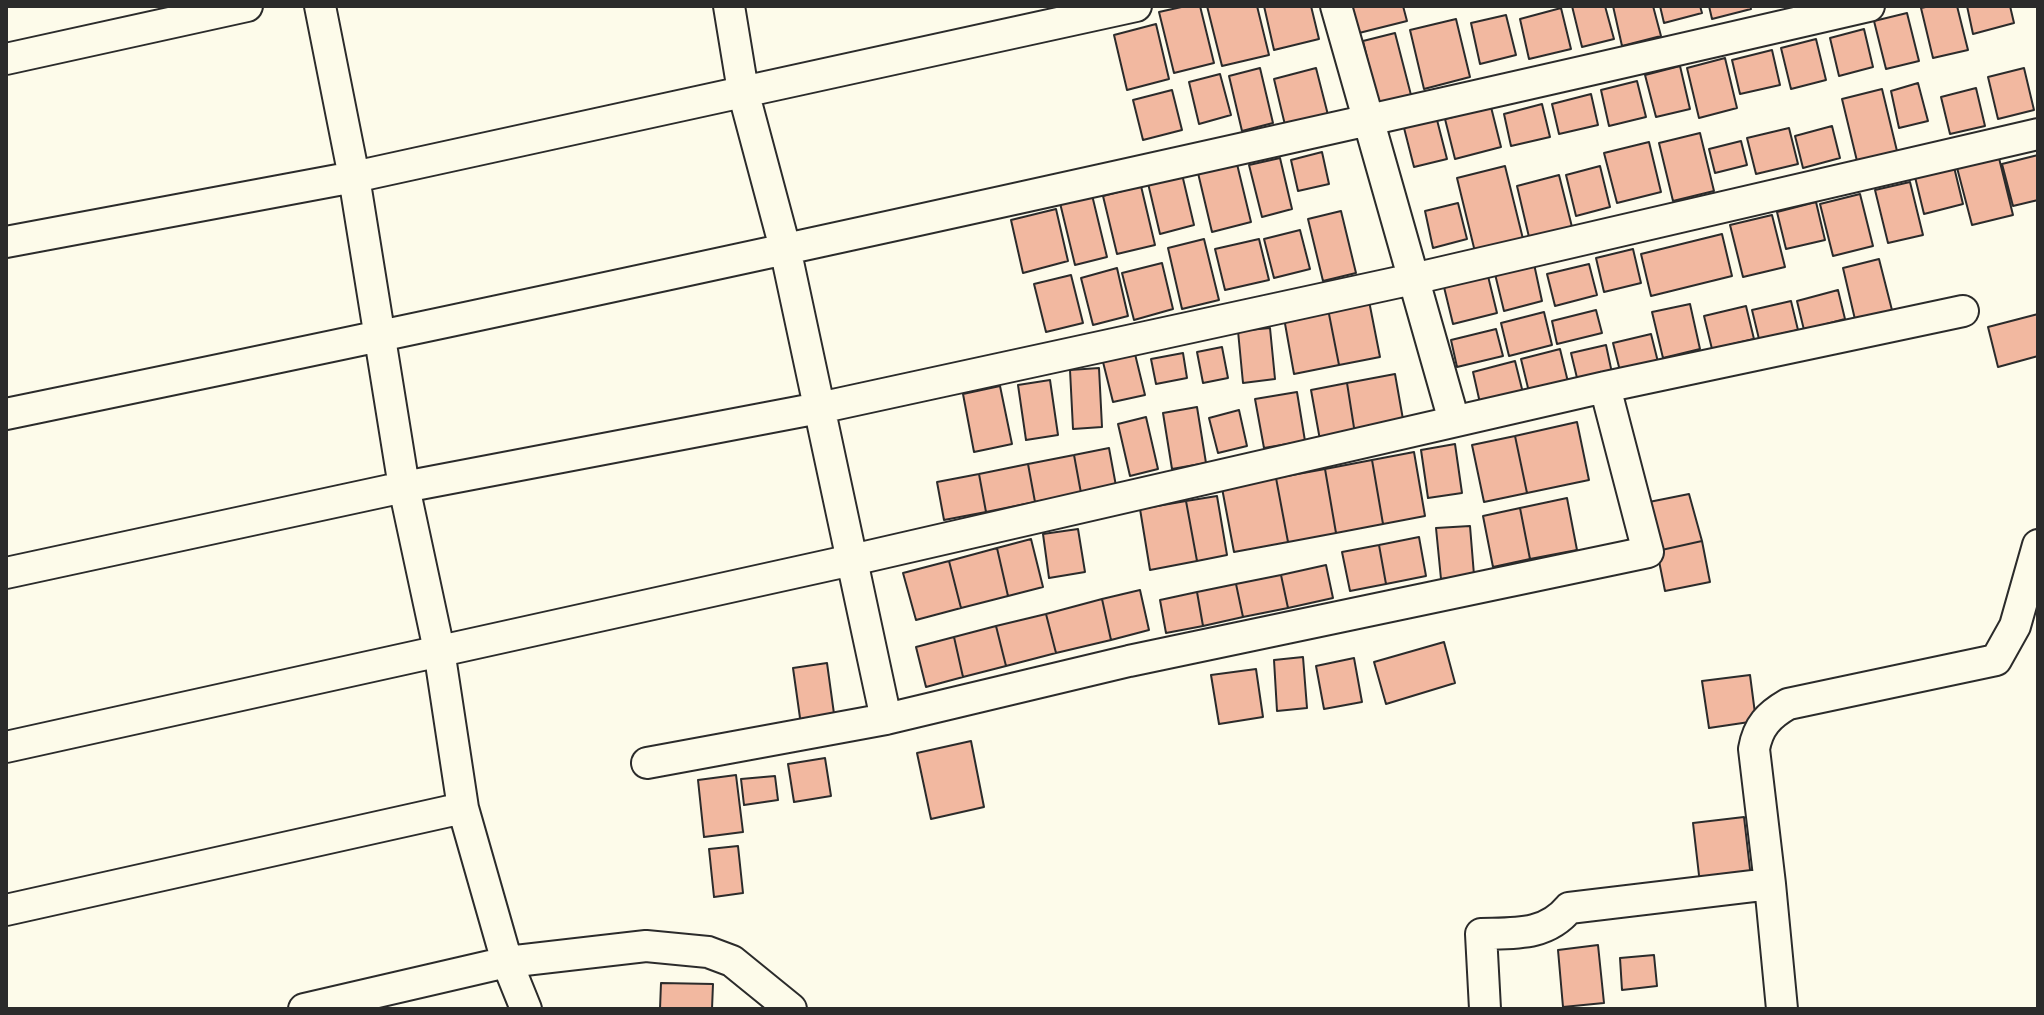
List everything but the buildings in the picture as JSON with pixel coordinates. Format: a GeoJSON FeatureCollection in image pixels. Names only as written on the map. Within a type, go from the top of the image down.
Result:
{"type":"FeatureCollection","features":[{"type":"Feature","properties":{"kind":"street"},"geometry":{"type":"LineString","coordinates":[[6,59],[247,6]]}},
{"type":"Feature","properties":{"kind":"street"},"geometry":{"type":"LineString","coordinates":[[320,6],[354,177],[404,487],[439,650],[463,808],[507,962],[526,1009]]}},
{"type":"Feature","properties":{"kind":"street"},"geometry":{"type":"LineString","coordinates":[[729,6],[743,91],[785,248],[886,719]]}},
{"type":"Feature","properties":{"kind":"street"},"geometry":{"type":"LineString","coordinates":[[6,242],[354,177],[1102,10],[1136,6]]}},
{"type":"Feature","properties":{"kind":"street"},"geometry":{"type":"LineString","coordinates":[[1336,6],[1454,421]]}},
{"type":"Feature","properties":{"kind":"street"},"geometry":{"type":"LineString","coordinates":[[6,414],[378,337],[1371,121],[1869,6]]}},
{"type":"Feature","properties":{"kind":"street"},"geometry":{"type":"LineString","coordinates":[[6,573],[404,487],[819,408],[1413,279],[2038,134]]}},
{"type":"Feature","properties":{"kind":"street"},"geometry":{"type":"LineString","coordinates":[[6,747],[852,560],[1605,387],[1963,311]]}},
{"type":"Feature","properties":{"kind":"street"},"geometry":{"type":"LineString","coordinates":[[647,763],[886,719],[1129,661],[1648,552],[1605,387]]}},
{"type":"Feature","properties":{"kind":"street"},"geometry":{"type":"LineString","coordinates":[[1782,1009],[1754,749],[1757,735],[1770,714],[1788,704],[1996,660],[2015,626],[2038,545]]}},
{"type":"Feature","properties":{"kind":"street"},"geometry":{"type":"LineString","coordinates":[[6,910],[463,808]]}},
{"type":"Feature","properties":{"kind":"street"},"geometry":{"type":"LineString","coordinates":[[1485,1009],[1481,934],[1536,931],[1560,920],[1569,908],[1770,884]]}},
{"type":"Feature","properties":{"kind":"street"},"geometry":{"type":"LineString","coordinates":[[304,1009],[337,1006],[507,962],[615,947],[708,952],[752,974],[791,1009]]}}]}
